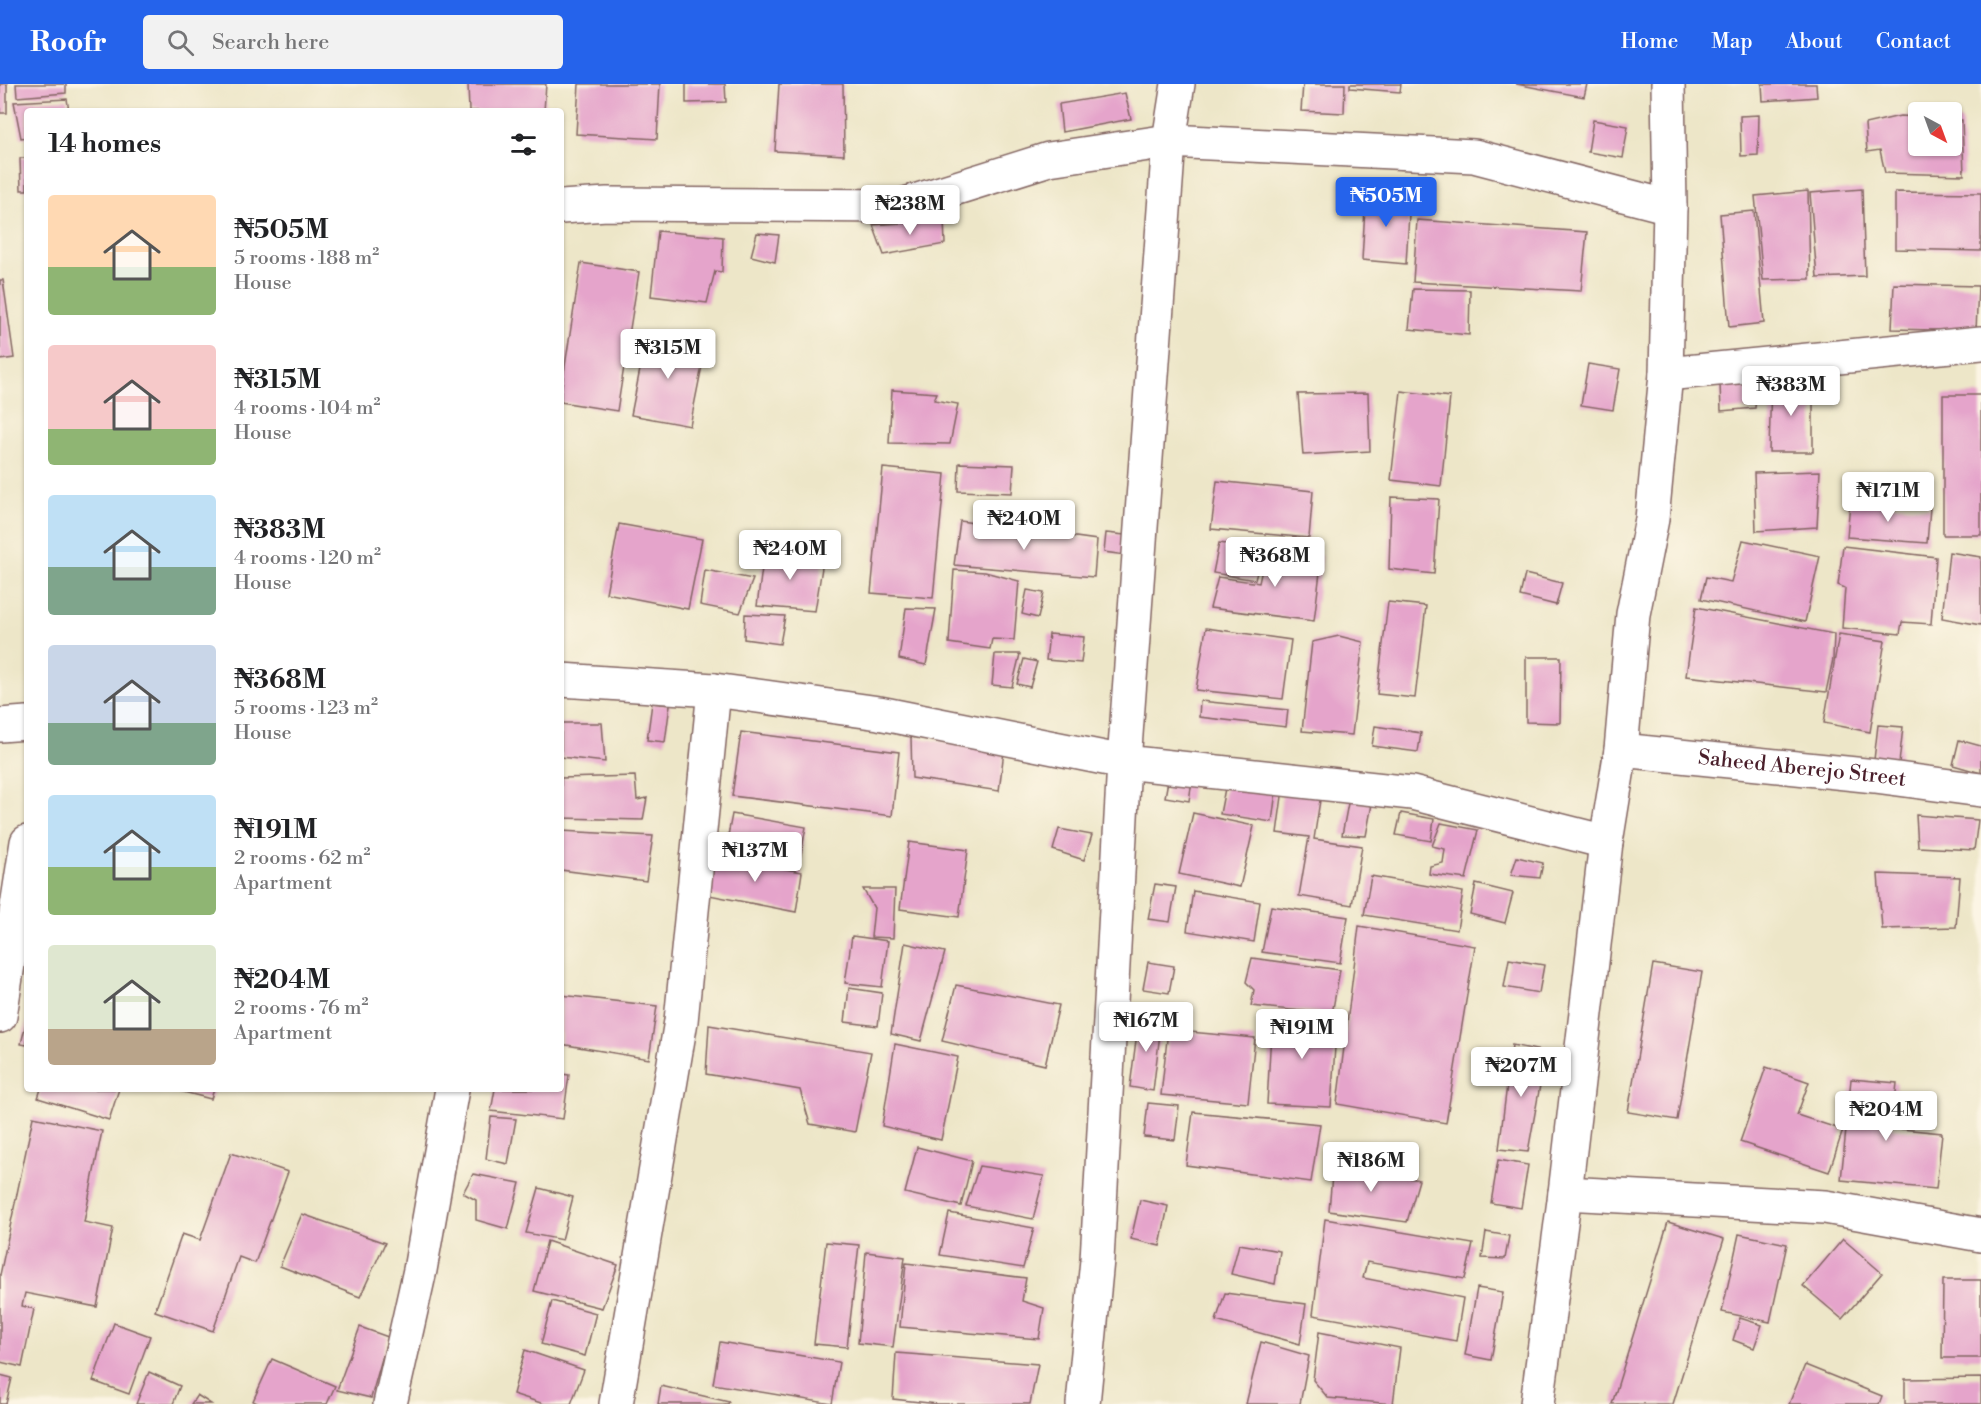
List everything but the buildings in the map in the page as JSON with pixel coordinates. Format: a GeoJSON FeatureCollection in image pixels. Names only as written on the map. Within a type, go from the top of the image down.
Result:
{"type":"FeatureCollection","features":[{"type":"Feature","properties":{"kind":"street"},"geometry":{"type":"LineString","coordinates":[[1083,1404],[1097,1260],[1124,762],[1169,141],[1178,84]]}},
{"type":"Feature","properties":{"kind":"street"},"geometry":{"type":"LineString","coordinates":[[1536,1404],[1565,1193],[1606,842],[1621,750],[1633,614],[1652,519],[1666,374],[1670,207],[1668,84]]}},
{"type":"Feature","properties":{"kind":"street"},"geometry":{"type":"LineString","coordinates":[[564,207],[607,204],[899,206],[1049,159],[1169,141],[1474,156],[1670,207]]}},
{"type":"Feature","properties":{"kind":"street"},"geometry":{"type":"LineString","coordinates":[[1666,374],[1981,343]]}},
{"type":"Feature","properties":{"kind":"street"},"geometry":{"type":"LineString","coordinates":[[564,680],[714,690],[879,713],[1124,762],[1412,793],[1606,842]]}},
{"type":"Feature","properties":{"kind":"street"},"geometry":{"type":"LineString","coordinates":[[616,1404],[681,1021],[714,690]]}},
{"type":"Feature","properties":{"kind":"street"},"geometry":{"type":"LineString","coordinates":[[0,725],[24,723]]}},
{"type":"Feature","properties":{"kind":"street","name":"Saheed Aberejo Street"},"geometry":{"type":"LineString","coordinates":[[1621,750],[1875,776],[1981,790]]}},
{"type":"Feature","properties":{"kind":"street"},"geometry":{"type":"LineString","coordinates":[[0,1016],[24,861]]}},
{"type":"Feature","properties":{"kind":"street"},"geometry":{"type":"LineString","coordinates":[[390,1404],[420,1270],[451,1092]]}},
{"type":"Feature","properties":{"kind":"street"},"geometry":{"type":"LineString","coordinates":[[1565,1193],[1825,1208],[1981,1235]]}}]}
